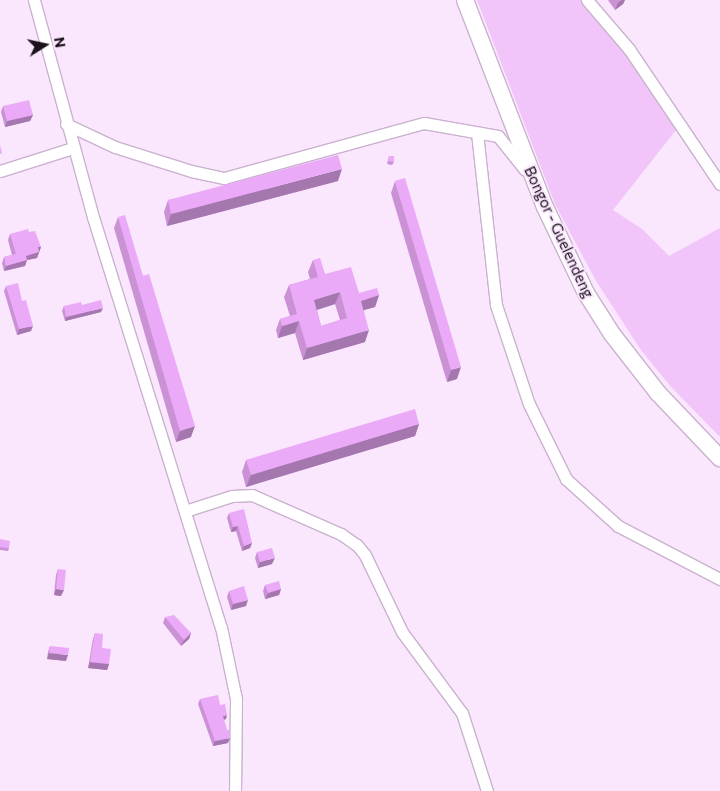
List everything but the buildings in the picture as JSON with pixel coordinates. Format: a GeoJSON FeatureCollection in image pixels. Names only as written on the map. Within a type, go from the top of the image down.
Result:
{"type":"FeatureCollection","features":[{"type":"Feature","properties":{"kind":"highway","name":"Bongor - Guelendeng"},"geometry":{"type":"LineString","coordinates":[[465,0],[545,207],[586,293],[612,334],[658,393],[720,458]]}},
{"type":"Feature","properties":{"kind":"street"},"geometry":{"type":"LineString","coordinates":[[34,0],[73,148],[221,627],[236,699],[236,791]]}},
{"type":"Feature","properties":{"kind":"street"},"geometry":{"type":"LineString","coordinates":[[587,0],[629,49],[720,184]]}},
{"type":"Feature","properties":{"kind":"street"},"geometry":{"type":"LineString","coordinates":[[66,124],[116,147],[191,172],[224,178],[424,124],[498,136],[519,159],[545,207]]}},
{"type":"Feature","properties":{"kind":"street"},"geometry":{"type":"LineString","coordinates":[[477,133],[496,305],[529,404],[566,479],[618,526],[720,579]]}},
{"type":"Feature","properties":{"kind":"street"},"geometry":{"type":"LineString","coordinates":[[0,171],[73,148]]}},
{"type":"Feature","properties":{"kind":"street"},"geometry":{"type":"LineString","coordinates":[[186,511],[232,496],[252,495],[341,534],[357,545],[365,555],[402,632],[462,713],[487,791]]}},
{"type":"Feature","properties":{"kind":"shaded area"},"geometry":{"type":"Polygon","coordinates":[[[477,0],[583,0],[627,53],[680,125],[613,210],[642,229],[669,256],[720,228],[720,437],[672,388],[641,350],[596,281],[555,204],[477,0]]]}}]}
